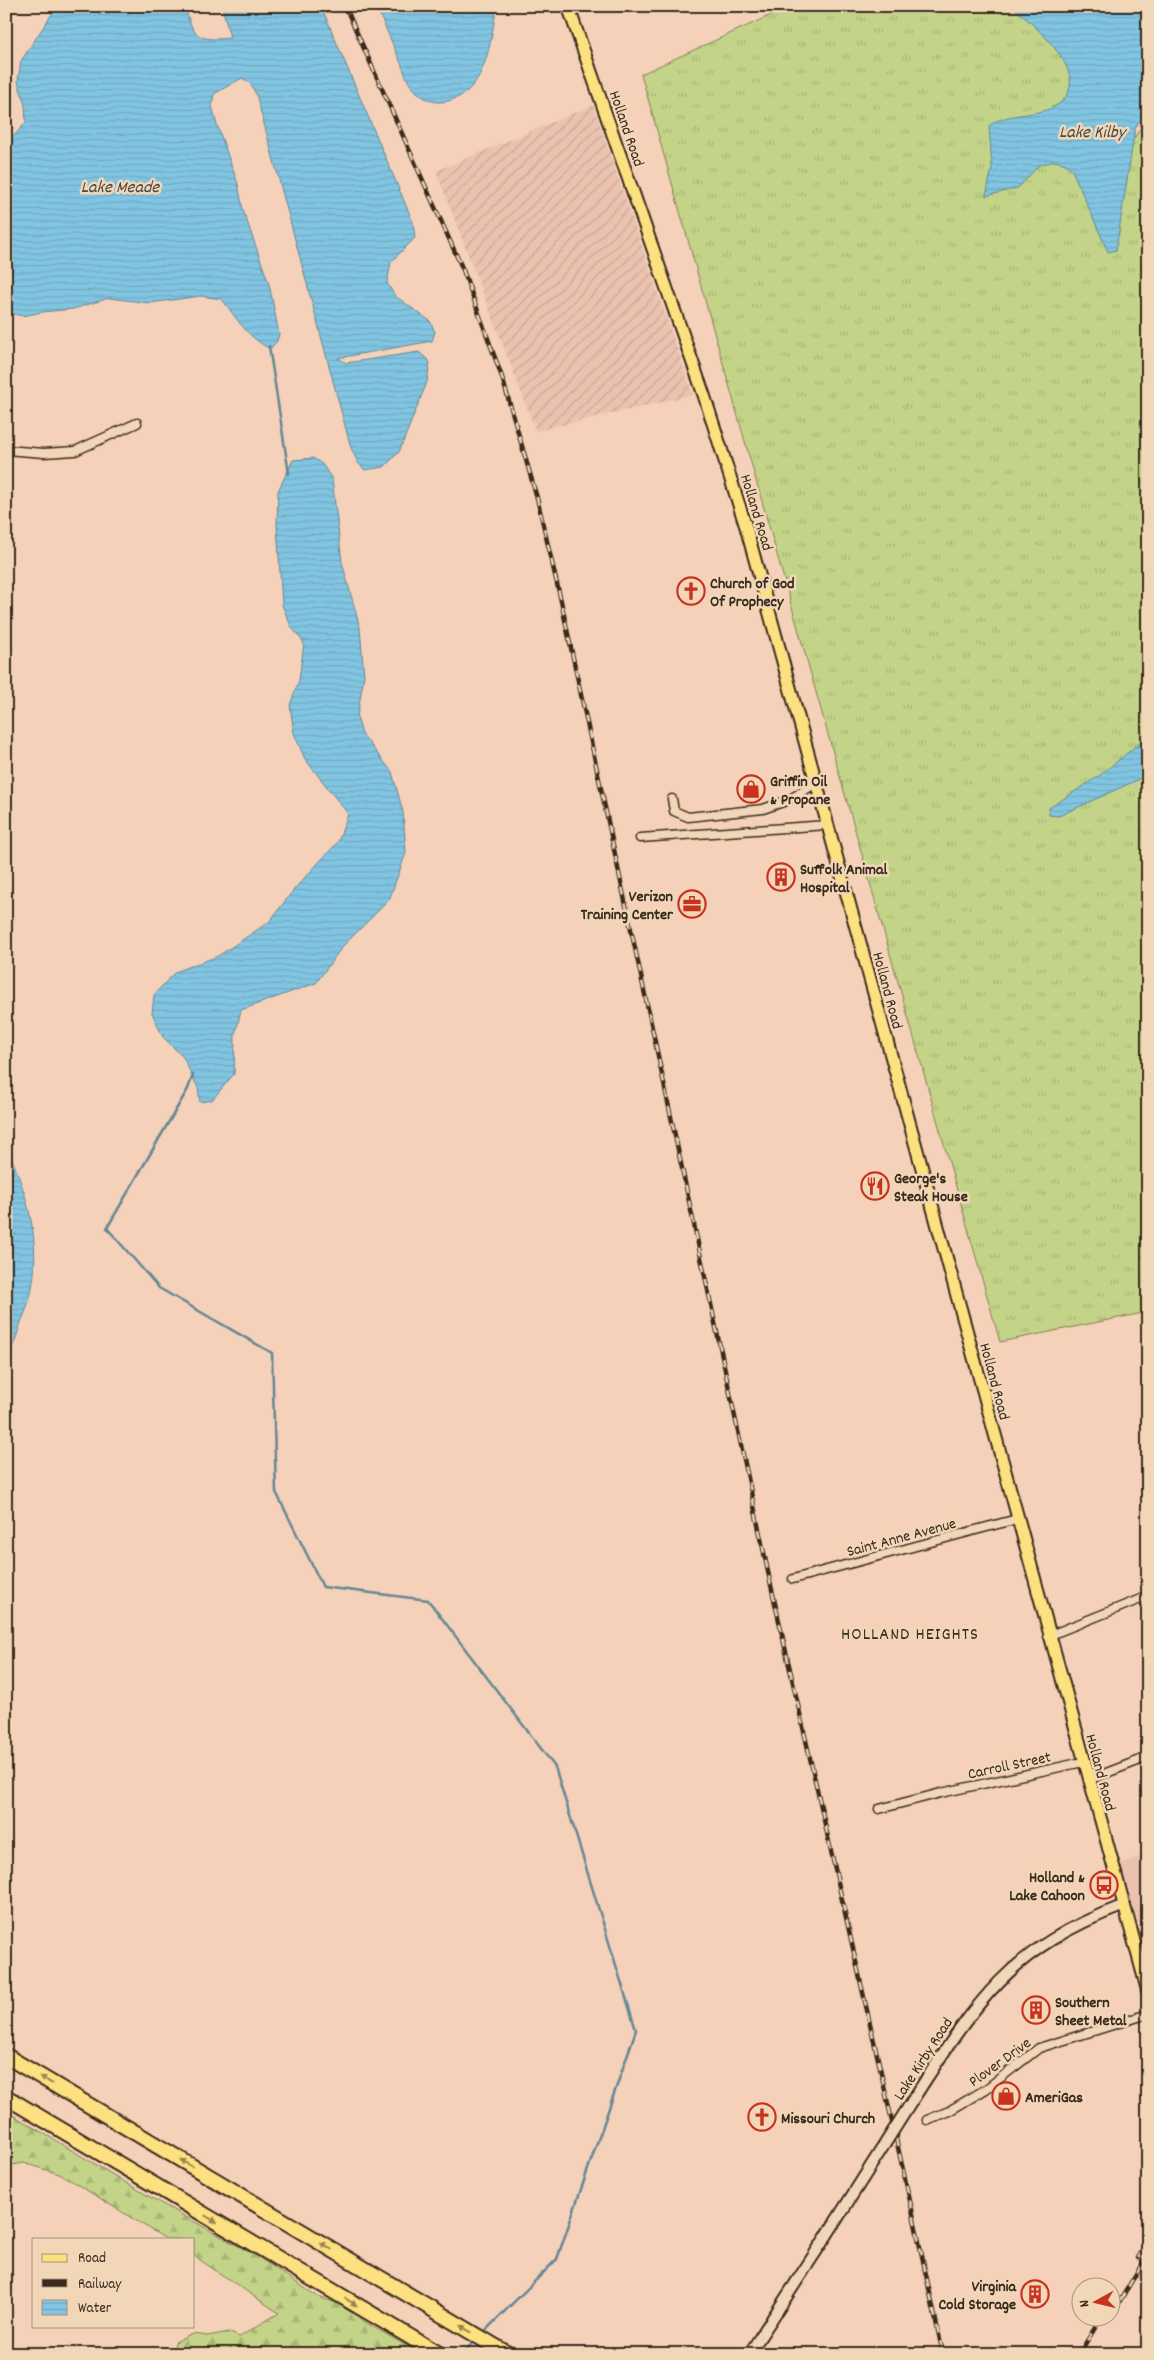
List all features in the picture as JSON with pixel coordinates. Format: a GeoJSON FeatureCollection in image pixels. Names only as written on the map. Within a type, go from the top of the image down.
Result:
{"type":"FeatureCollection","features":[{"type":"Feature","properties":{"kind":"highway"},"geometry":{"type":"LineString","coordinates":[[6,2056],[508,2354]]}},
{"type":"Feature","properties":{"kind":"highway"},"geometry":{"type":"LineString","coordinates":[[6,2098],[438,2354]]}},
{"type":"Feature","properties":{"kind":"main road","name":"Holland Road"},"geometry":{"type":"LineString","coordinates":[[568,6],[724,455],[768,606],[1122,1906],[1148,1992]]}},
{"type":"Feature","properties":{"kind":"street"},"geometry":{"type":"LineString","coordinates":[[6,450],[44,453],[75,451],[137,424]]}},
{"type":"Feature","properties":{"kind":"street"},"geometry":{"type":"LineString","coordinates":[[672,799],[674,811],[683,816],[733,813],[773,807],[789,800],[816,783]]}},
{"type":"Feature","properties":{"kind":"street"},"geometry":{"type":"LineString","coordinates":[[640,838],[827,825]]}},
{"type":"Feature","properties":{"kind":"street","name":"Saint Anne Avenue"},"geometry":{"type":"LineString","coordinates":[[793,1579],[1017,1519]]}},
{"type":"Feature","properties":{"kind":"street"},"geometry":{"type":"LineString","coordinates":[[1048,1636],[1148,1596]]}},
{"type":"Feature","properties":{"kind":"street"},"geometry":{"type":"LineString","coordinates":[[1088,1780],[1148,1757]]}},
{"type":"Feature","properties":{"kind":"street","name":"Carroll Street"},"geometry":{"type":"LineString","coordinates":[[879,1809],[941,1793],[1083,1762]]}},
{"type":"Feature","properties":{"kind":"street","name":"Lake Kirby Road"},"geometry":{"type":"LineString","coordinates":[[749,2354],[969,2014],[1003,1976],[1028,1955],[1068,1929],[1122,1906]]}},
{"type":"Feature","properties":{"kind":"street","name":"Plover Drive"},"geometry":{"type":"LineString","coordinates":[[927,2120],[949,2111],[986,2089],[1038,2048],[1148,2014]]}},
{"type":"Feature","properties":{"kind":"shaded area"},"geometry":{"type":"Polygon","coordinates":[[[593,105],[693,395],[536,431],[436,171],[593,105]]]}},
{"type":"Feature","properties":{"kind":"shaded area"},"geometry":{"type":"Polygon","coordinates":[[[1148,1854],[1148,1951],[1119,1864],[1148,1854]]]}},
{"type":"Feature","properties":{"kind":"green space"},"geometry":{"type":"Polygon","coordinates":[[[791,6],[1028,6],[1104,75],[1123,155],[1148,117],[1148,1312],[1000,1342],[641,74],[791,6]]]}},
{"type":"Feature","properties":{"kind":"green space"},"geometry":{"type":"Polygon","coordinates":[[[6,2111],[155,2200],[258,2257],[318,2297],[337,2303],[368,2324],[421,2354],[173,2354],[175,2342],[193,2334],[207,2336],[229,2332],[239,2337],[279,2313],[195,2257],[195,2238],[164,2238],[62,2175],[24,2163],[6,2166],[6,2111]]]}},
{"type":"Feature","properties":{"kind":"water","name":"Lake Meade"},"geometry":{"type":"Polygon","coordinates":[[[57,6],[185,6],[191,25],[198,35],[204,38],[219,39],[230,38],[222,6],[321,6],[413,222],[415,238],[391,262],[387,283],[395,296],[430,321],[435,332],[432,341],[338,358],[346,363],[419,352],[430,362],[427,382],[399,452],[384,467],[365,470],[358,463],[351,448],[256,94],[249,82],[242,78],[214,94],[212,106],[238,184],[243,210],[269,284],[279,334],[277,341],[270,349],[249,333],[222,299],[201,296],[150,303],[109,298],[73,309],[23,316],[6,312],[6,139],[16,134],[26,122],[25,105],[18,81],[21,61],[57,6]]]}},
{"type":"Feature","properties":{"kind":"water"},"geometry":{"type":"Polygon","coordinates":[[[376,6],[497,6],[484,65],[469,90],[457,98],[442,102],[429,100],[418,93],[407,79],[376,6]]]}},
{"type":"Feature","properties":{"kind":"water","name":"Lake Kilby"},"geometry":{"type":"Polygon","coordinates":[[[1014,6],[1148,6],[1148,105],[1135,129],[1116,250],[1108,252],[1072,170],[1066,164],[1055,161],[1039,165],[1018,188],[986,196],[992,168],[989,126],[998,120],[1047,110],[1065,98],[1070,86],[1068,69],[1063,60],[1044,35],[1014,6]]]}},
{"type":"Feature","properties":{"kind":"water"},"geometry":{"type":"Polygon","coordinates":[[[313,458],[322,464],[332,479],[342,562],[360,628],[364,676],[357,717],[362,734],[392,772],[403,812],[406,853],[389,900],[342,947],[316,983],[241,1010],[235,1035],[234,1074],[212,1100],[200,1102],[198,1088],[183,1057],[163,1037],[152,1013],[154,995],[175,972],[218,956],[269,922],[296,887],[338,842],[348,814],[305,759],[294,733],[290,705],[299,680],[304,643],[291,626],[282,605],[277,525],[278,491],[293,460],[313,458]]]}},
{"type":"Feature","properties":{"kind":"water"},"geometry":{"type":"Polygon","coordinates":[[[1148,736],[1148,775],[1059,816],[1049,815],[1049,808],[1099,776],[1148,736]]]}},
{"type":"Feature","properties":{"kind":"water"},"geometry":{"type":"Polygon","coordinates":[[[6,1146],[26,1199],[31,1218],[35,1255],[31,1293],[15,1341],[6,1358],[6,1146]]]}},
{"type":"Feature","properties":{"kind":"waterway"},"geometry":{"type":"LineString","coordinates":[[269,346],[289,474]]}},
{"type":"Feature","properties":{"kind":"waterway"},"geometry":{"type":"LineString","coordinates":[[193,1075],[188,1089],[107,1228],[159,1288],[272,1353],[276,1492],[323,1587],[428,1600],[555,1767],[636,2030],[557,2259],[486,2330]]}},
{"type":"Feature","properties":{"kind":"waterway"},"geometry":{"type":"LineString","coordinates":[[462,2354],[472,2344]]}},
{"type":"Feature","properties":{"kind":"railway"},"geometry":{"type":"LineString","coordinates":[[345,6],[463,270],[502,377],[537,498],[561,601],[770,1581],[943,2354]]}},
{"type":"Feature","properties":{"kind":"railway"},"geometry":{"type":"LineString","coordinates":[[1138,2258],[1148,2242]]}},
{"type":"Feature","properties":{"kind":"railway"},"geometry":{"type":"LineString","coordinates":[[1122,2297],[1148,2254]]}},
{"type":"Feature","properties":{"kind":"railway"},"geometry":{"type":"LineString","coordinates":[[1079,2354],[1095,2328]]}},
{"type":"Feature","properties":{"kind":"place","name":"Church of God Of Prophecy"},"geometry":{"type":"Point","coordinates":[691,591]}},
{"type":"Feature","properties":{"kind":"place","name":"Griffin Oil & Propane"},"geometry":{"type":"Point","coordinates":[751,789]}},
{"type":"Feature","properties":{"kind":"place","name":"Suffolk Animal Hospital"},"geometry":{"type":"Point","coordinates":[781,877]}},
{"type":"Feature","properties":{"kind":"place","name":"Verizon Training Center"},"geometry":{"type":"Point","coordinates":[692,904]}},
{"type":"Feature","properties":{"kind":"place","name":"George's Steak House"},"geometry":{"type":"Point","coordinates":[875,1186]}},
{"type":"Feature","properties":{"kind":"place","name":"Holland & Lake Cahoon"},"geometry":{"type":"Point","coordinates":[1104,1885]}},
{"type":"Feature","properties":{"kind":"place","name":"Southern Sheet Metal"},"geometry":{"type":"Point","coordinates":[1036,2010]}},
{"type":"Feature","properties":{"kind":"place","name":"AmeriGas"},"geometry":{"type":"Point","coordinates":[1006,2096]}},
{"type":"Feature","properties":{"kind":"place","name":"Missouri Church"},"geometry":{"type":"Point","coordinates":[762,2117]}},
{"type":"Feature","properties":{"kind":"place","name":"Virginia Cold Storage"},"geometry":{"type":"Point","coordinates":[1035,2294]}},
{"type":"Feature","properties":{"kind":"district","name":"HOLLAND HEIGHTS"},"geometry":{"type":"Point","coordinates":[910,1633]}}]}
